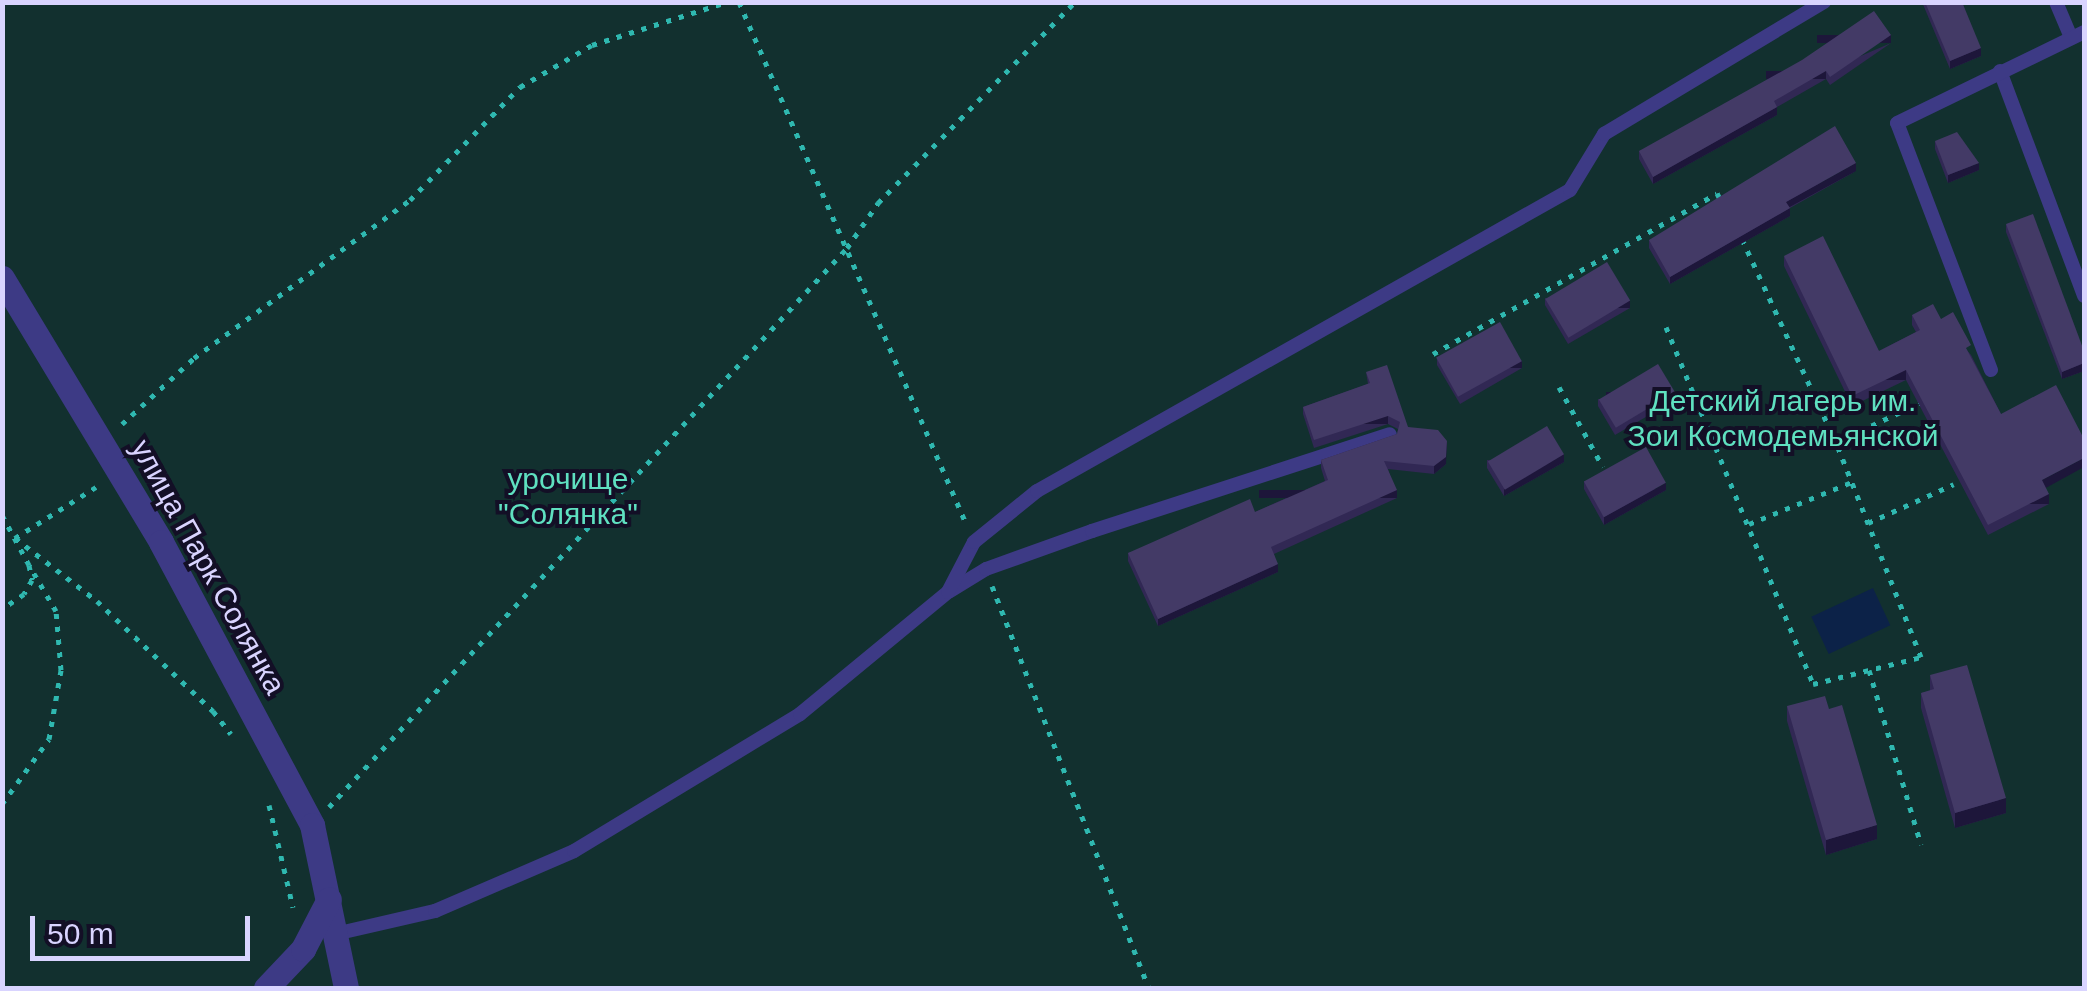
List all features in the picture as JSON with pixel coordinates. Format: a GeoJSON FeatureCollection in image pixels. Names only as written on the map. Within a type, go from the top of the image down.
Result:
{"type":"FeatureCollection","features":[{"type":"Feature","properties":{"kind":"street","name":"улица Парк Солянка"},"geometry":{"type":"LineString","coordinates":[[2,278],[120,472],[312,825],[346,988]]}},
{"type":"Feature","properties":{"kind":"street"},"geometry":{"type":"LineString","coordinates":[[266,988],[304,949],[329,899]]}},
{"type":"Feature","properties":{"kind":"lane"},"geometry":{"type":"LineString","coordinates":[[948,592],[974,542],[1038,491],[1570,190],[1604,134],[1824,2]]}},
{"type":"Feature","properties":{"kind":"lane"},"geometry":{"type":"LineString","coordinates":[[1992,370],[1897,123],[2078,35],[2056,2]]}},
{"type":"Feature","properties":{"kind":"lane"},"geometry":{"type":"LineString","coordinates":[[2000,71],[2084,296]]}},
{"type":"Feature","properties":{"kind":"lane"},"geometry":{"type":"LineString","coordinates":[[335,934],[435,911],[574,851],[800,714],[948,592],[986,569],[1390,434]]}},
{"type":"Feature","properties":{"kind":"path"},"geometry":{"type":"LineString","coordinates":[[101,443],[194,358],[410,200],[520,87],[592,45],[727,2]]}},
{"type":"Feature","properties":{"kind":"path"},"geometry":{"type":"LineString","coordinates":[[740,2],[974,542]]}},
{"type":"Feature","properties":{"kind":"path"},"geometry":{"type":"LineString","coordinates":[[312,825],[847,248],[878,203],[1075,2]]}},
{"type":"Feature","properties":{"kind":"path"},"geometry":{"type":"LineString","coordinates":[[1434,354],[1716,193],[1724,208]]}},
{"type":"Feature","properties":{"kind":"path"},"geometry":{"type":"LineString","coordinates":[[1666,327],[1813,684],[1921,657],[1836,442],[1740,236]]}},
{"type":"Feature","properties":{"kind":"path"},"geometry":{"type":"LineString","coordinates":[[1559,387],[1604,467]]}},
{"type":"Feature","properties":{"kind":"path"},"geometry":{"type":"LineString","coordinates":[[1836,442],[1922,402]]}},
{"type":"Feature","properties":{"kind":"path"},"geometry":{"type":"LineString","coordinates":[[120,472],[15,538],[98,601],[213,711],[232,737]]}},
{"type":"Feature","properties":{"kind":"path"},"geometry":{"type":"LineString","coordinates":[[1749,524],[1852,482]]}},
{"type":"Feature","properties":{"kind":"path"},"geometry":{"type":"LineString","coordinates":[[1868,522],[1954,484]]}},
{"type":"Feature","properties":{"kind":"path"},"geometry":{"type":"LineString","coordinates":[[2,515],[56,612],[61,670],[49,739],[2,804]]}},
{"type":"Feature","properties":{"kind":"path"},"geometry":{"type":"LineString","coordinates":[[2,610],[24,594],[32,580],[29,565]]}},
{"type":"Feature","properties":{"kind":"path"},"geometry":{"type":"LineString","coordinates":[[986,569],[1149,988]]}},
{"type":"Feature","properties":{"kind":"path"},"geometry":{"type":"LineString","coordinates":[[1869,670],[1921,844]]}},
{"type":"Feature","properties":{"kind":"path"},"geometry":{"type":"LineString","coordinates":[[269,803],[304,949]]}},
{"type":"Feature","properties":{"kind":"green space","name":"урочище \"Солянка\""},"geometry":{"type":"Polygon","coordinates":[[[2,3],[2084,3],[2084,988],[2,988],[2,3]]]}},
{"type":"Feature","properties":{"kind":"water"},"geometry":{"type":"Polygon","coordinates":[[[1873,588],[1890,625],[1829,654],[1811,617],[1873,588]]]}},
{"type":"Feature","properties":{"kind":"building"},"geometry":{"type":"Polygon","coordinates":[[[1925,2],[1962,2],[1981,48],[1950,61],[1925,2]]]}},
{"type":"Feature","properties":{"kind":"building"},"geometry":{"type":"Polygon","coordinates":[[[1874,11],[1891,35],[1830,77],[1826,71],[1774,101],[1777,107],[1653,177],[1639,151],[1802,60],[1874,11]]]}},
{"type":"Feature","properties":{"kind":"building"},"geometry":{"type":"Polygon","coordinates":[[[1835,126],[1856,163],[1786,202],[1790,208],[1670,277],[1649,240],[1835,126]]]}},
{"type":"Feature","properties":{"kind":"building"},"geometry":{"type":"Polygon","coordinates":[[[1957,132],[1979,163],[1948,175],[1935,141],[1957,132]]]}},
{"type":"Feature","properties":{"kind":"building"},"geometry":{"type":"Polygon","coordinates":[[[2033,214],[2084,351],[2084,363],[2062,372],[2006,224],[2033,214]]]}},
{"type":"Feature","properties":{"kind":"building"},"geometry":{"type":"Polygon","coordinates":[[[1823,236],[1879,351],[1920,330],[1912,315],[1933,304],[1941,319],[1953,312],[1971,345],[1966,348],[2001,414],[2056,385],[2084,439],[2084,458],[2042,480],[2049,494],[1988,525],[1906,370],[1852,396],[1784,256],[1823,236]]]}},
{"type":"Feature","properties":{"kind":"building"},"geometry":{"type":"Polygon","coordinates":[[[1607,262],[1630,301],[1568,338],[1545,299],[1607,262]]]}},
{"type":"Feature","properties":{"kind":"building"},"geometry":{"type":"Polygon","coordinates":[[[1500,322],[1522,361],[1458,397],[1436,357],[1500,322]]]}},
{"type":"Feature","properties":{"kind":"building"},"geometry":{"type":"Polygon","coordinates":[[[1658,364],[1675,392],[1616,428],[1599,400],[1658,364]]]}},
{"type":"Feature","properties":{"kind":"building"},"geometry":{"type":"Polygon","coordinates":[[[1387,365],[1408,427],[1438,430],[1447,441],[1446,457],[1434,466],[1384,461],[1397,490],[1271,547],[1278,564],[1158,619],[1128,553],[1250,499],[1255,512],[1328,480],[1321,460],[1397,434],[1400,422],[1388,416],[1314,440],[1303,407],[1370,383],[1366,372],[1387,365]]]}},
{"type":"Feature","properties":{"kind":"building"},"geometry":{"type":"Polygon","coordinates":[[[1547,426],[1564,454],[1505,490],[1488,462],[1547,426]]]}},
{"type":"Feature","properties":{"kind":"building"},"geometry":{"type":"Polygon","coordinates":[[[1646,447],[1666,483],[1604,517],[1584,481],[1646,447]]]}},
{"type":"Feature","properties":{"kind":"building"},"geometry":{"type":"Polygon","coordinates":[[[1967,665],[2006,798],[1955,813],[1921,693],[1934,689],[1930,675],[1967,665]]]}},
{"type":"Feature","properties":{"kind":"building"},"geometry":{"type":"Polygon","coordinates":[[[1825,696],[1829,709],[1842,705],[1877,825],[1826,840],[1787,706],[1825,696]]]}},
{"type":"Feature","properties":{"kind":"park label","name":"Детский лагерь им. Зои Космодемьянской"},"geometry":{"type":"Point","coordinates":[1783,418]}}]}
